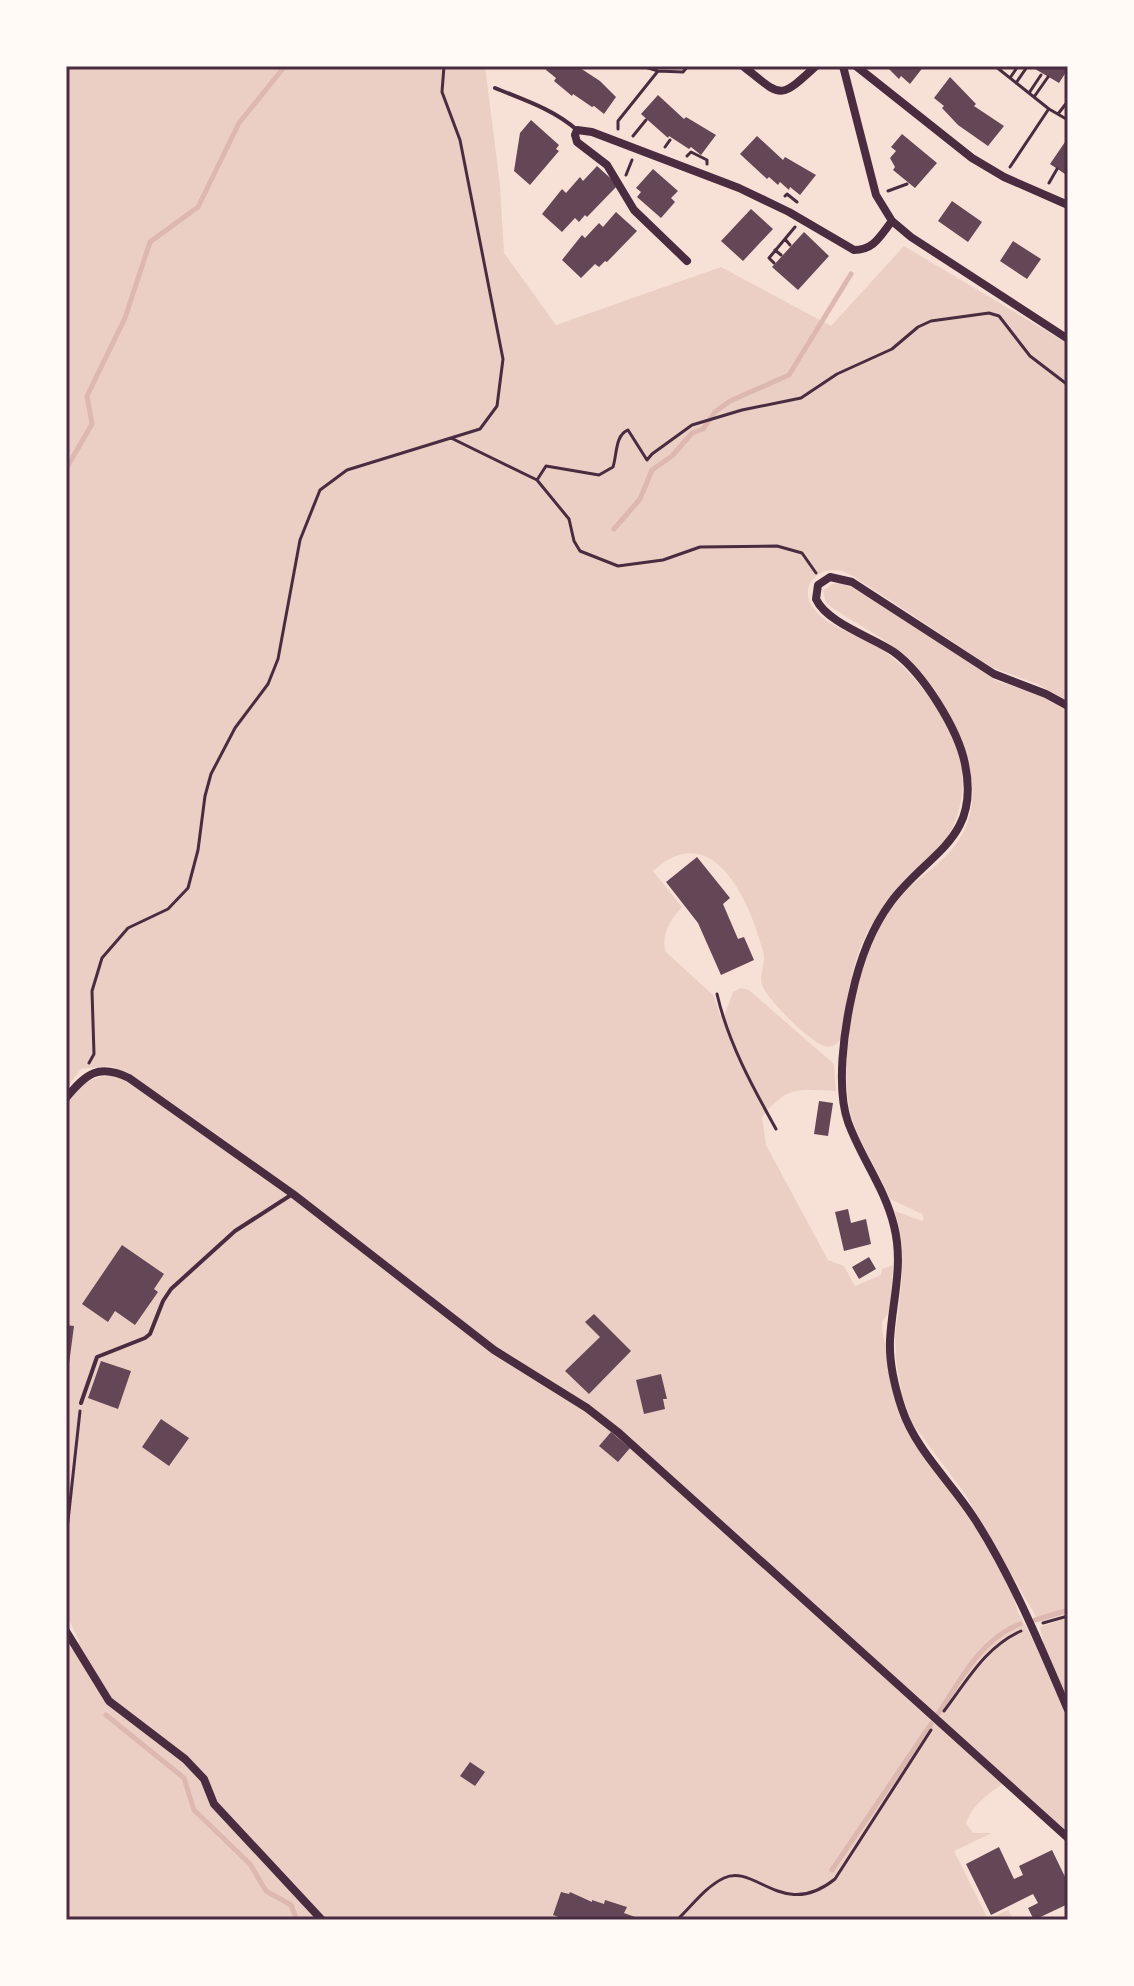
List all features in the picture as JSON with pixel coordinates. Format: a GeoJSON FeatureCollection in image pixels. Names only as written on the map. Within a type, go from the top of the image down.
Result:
{"type":"FeatureCollection","features":[{"type":"Feature","properties":{"kind":"street"},"geometry":{"type":"LineString","coordinates":[[743,66],[774,91],[780,92],[789,91],[816,66]]}},
{"type":"Feature","properties":{"kind":"street"},"geometry":{"type":"LineString","coordinates":[[843,66],[876,195],[892,221],[911,237],[1068,339]]}},
{"type":"Feature","properties":{"kind":"street"},"geometry":{"type":"LineString","coordinates":[[856,66],[972,158],[1004,177],[1068,205]]}},
{"type":"Feature","properties":{"kind":"street"},"geometry":{"type":"LineString","coordinates":[[687,261],[634,210],[607,165],[577,142],[577,130],[592,132],[739,188],[776,205],[854,250],[874,245],[892,221]]}},
{"type":"Feature","properties":{"kind":"street"},"geometry":{"type":"LineString","coordinates":[[1068,706],[984,668],[852,582],[834,576],[822,581],[816,594],[818,604],[825,612],[897,654],[913,669],[953,730],[966,765],[965,800],[956,832],[944,850],[892,901],[865,948],[851,997],[843,1102],[853,1133],[884,1196],[897,1237],[898,1269],[890,1344],[903,1410],[918,1440],[958,1492],[998,1557],[1068,1710]]}},
{"type":"Feature","properties":{"kind":"street"},"geometry":{"type":"LineString","coordinates":[[66,1098],[78,1083],[95,1072],[119,1073],[293,1194],[494,1350],[587,1408],[619,1433],[1068,1838]]}},
{"type":"Feature","properties":{"kind":"street"},"geometry":{"type":"LineString","coordinates":[[66,1631],[109,1701],[185,1759],[204,1779],[214,1804],[322,1920]]}},
{"type":"Feature","properties":{"kind":"lane"},"geometry":{"type":"LineString","coordinates":[[495,88],[543,108],[577,130]]}},
{"type":"Feature","properties":{"kind":"lane"},"geometry":{"type":"LineString","coordinates":[[81,1403],[97,1357],[150,1334],[171,1289],[235,1231],[293,1194]]}},
{"type":"Feature","properties":{"kind":"path"},"geometry":{"type":"LineString","coordinates":[[87,1066],[94,1054],[92,991],[102,958],[128,928],[168,909],[188,888],[211,774],[235,728],[268,684],[278,659],[300,540],[320,490],[347,470],[480,429],[497,406],[503,359],[460,140],[442,92],[444,66]]}},
{"type":"Feature","properties":{"kind":"path"},"geometry":{"type":"LineString","coordinates":[[642,66],[658,71],[683,72],[688,66]]}},
{"type":"Feature","properties":{"kind":"path"},"geometry":{"type":"LineString","coordinates":[[1010,78],[1018,66]]}},
{"type":"Feature","properties":{"kind":"path"},"geometry":{"type":"LineString","coordinates":[[997,67],[1049,109],[1068,120]]}},
{"type":"Feature","properties":{"kind":"path"},"geometry":{"type":"LineString","coordinates":[[1016,83],[1027,67]]}},
{"type":"Feature","properties":{"kind":"path"},"geometry":{"type":"LineString","coordinates":[[619,142],[618,121],[658,71]]}},
{"type":"Feature","properties":{"kind":"path"},"geometry":{"type":"LineString","coordinates":[[1029,93],[1041,75]]}},
{"type":"Feature","properties":{"kind":"path"},"geometry":{"type":"LineString","coordinates":[[1034,97],[1048,77]]}},
{"type":"Feature","properties":{"kind":"path"},"geometry":{"type":"LineString","coordinates":[[1058,114],[1068,101]]}},
{"type":"Feature","properties":{"kind":"path"},"geometry":{"type":"LineString","coordinates":[[1010,168],[1049,109]]}},
{"type":"Feature","properties":{"kind":"path"},"geometry":{"type":"LineString","coordinates":[[632,138],[646,120]]}},
{"type":"Feature","properties":{"kind":"path"},"geometry":{"type":"LineString","coordinates":[[619,183],[624,180],[636,148]]}},
{"type":"Feature","properties":{"kind":"path"},"geometry":{"type":"LineString","coordinates":[[1042,194],[1057,169]]}},
{"type":"Feature","properties":{"kind":"path"},"geometry":{"type":"LineString","coordinates":[[884,192],[907,184]]}},
{"type":"Feature","properties":{"kind":"path"},"geometry":{"type":"LineString","coordinates":[[774,263],[769,258],[792,230]]}},
{"type":"Feature","properties":{"kind":"path"},"geometry":{"type":"LineString","coordinates":[[785,239],[790,245]]}},
{"type":"Feature","properties":{"kind":"path"},"geometry":{"type":"LineString","coordinates":[[775,250],[781,255]]}},
{"type":"Feature","properties":{"kind":"path"},"geometry":{"type":"LineString","coordinates":[[537,480],[546,466],[599,475],[613,467],[619,438],[628,430],[647,460],[692,425],[742,410],[801,398],[837,374],[892,349],[918,327],[931,321],[989,313],[999,316],[1030,356],[1068,385]]}},
{"type":"Feature","properties":{"kind":"path"},"geometry":{"type":"LineString","coordinates":[[451,438],[537,480],[569,519],[574,541],[580,551],[618,566],[663,560],[700,547],[777,546],[802,553],[822,581]]}},
{"type":"Feature","properties":{"kind":"path"},"geometry":{"type":"LineString","coordinates":[[717,994],[726,1027],[776,1129]]}},
{"type":"Feature","properties":{"kind":"path"},"geometry":{"type":"LineString","coordinates":[[66,1539],[81,1403]]}},
{"type":"Feature","properties":{"kind":"path"},"geometry":{"type":"LineString","coordinates":[[677,1920],[702,1893],[723,1878],[733,1875],[790,1894],[819,1892],[835,1879],[937,1721],[984,1657],[1008,1637],[1032,1626],[1068,1616]]}},
{"type":"Feature","properties":{"kind":"shaded area"},"geometry":{"type":"Polygon","coordinates":[[[66,66],[485,66],[500,185],[504,253],[556,325],[721,267],[831,326],[904,246],[1068,344],[1068,701],[1037,684],[991,667],[845,572],[820,573],[808,589],[810,603],[820,616],[887,653],[926,693],[955,742],[963,783],[959,809],[949,834],[934,854],[895,891],[861,945],[847,998],[841,1039],[830,1046],[819,1043],[791,1021],[767,993],[761,983],[764,956],[757,931],[749,910],[726,872],[711,859],[694,853],[674,857],[653,871],[682,907],[666,933],[666,952],[714,996],[720,1016],[725,1014],[733,992],[741,988],[749,990],[834,1064],[836,1091],[794,1091],[779,1099],[762,1117],[766,1145],[828,1260],[844,1266],[855,1286],[881,1275],[882,1269],[893,1265],[890,1310],[882,1322],[882,1329],[898,1411],[903,1423],[963,1507],[1011,1589],[1018,1612],[1068,1719],[1068,1832],[1009,1780],[978,1803],[966,1823],[973,1833],[992,1833],[954,1851],[988,1919],[1008,1910],[1014,1920],[66,1920],[66,1644],[73,1650],[79,1642],[66,1612],[66,1104],[85,1084],[110,1076],[117,1068],[81,1069],[66,1089],[66,66]]]}},
{"type":"Feature","properties":{"kind":"shaded area"},"geometry":{"type":"Polygon","coordinates":[[[840,583],[892,611],[997,681],[1040,695],[1068,710],[1068,1614],[1039,1622],[965,1494],[912,1423],[902,1395],[895,1337],[902,1280],[902,1249],[895,1211],[922,1221],[924,1219],[922,1214],[890,1199],[854,1125],[846,1076],[850,1025],[861,974],[870,950],[892,907],[946,856],[965,828],[971,807],[969,764],[952,724],[912,664],[897,650],[826,603],[823,591],[832,584],[840,583]]]}},
{"type":"Feature","properties":{"kind":"shaded area"},"geometry":{"type":"Polygon","coordinates":[[[1068,1618],[1068,1699],[1044,1645],[1040,1627],[1068,1618]]]}},
{"type":"Feature","properties":{"kind":"building"},"geometry":{"type":"Polygon","coordinates":[[[549,66],[577,66],[600,81],[616,97],[604,114],[572,96],[554,81],[556,78],[546,70],[549,66]]]}},
{"type":"Feature","properties":{"kind":"building"},"geometry":{"type":"Polygon","coordinates":[[[886,66],[924,66],[910,84],[901,76],[899,79],[886,66]]]}},
{"type":"Feature","properties":{"kind":"building"},"geometry":{"type":"Polygon","coordinates":[[[1030,66],[1068,66],[1068,69],[1059,83],[1030,66]]]}},
{"type":"Feature","properties":{"kind":"building"},"geometry":{"type":"Polygon","coordinates":[[[950,77],[976,104],[974,106],[1004,126],[988,146],[958,125],[934,98],[950,77]]]}},
{"type":"Feature","properties":{"kind":"building"},"geometry":{"type":"Polygon","coordinates":[[[658,95],[684,119],[686,117],[716,135],[701,155],[691,147],[689,149],[668,138],[641,114],[658,95]]]}},
{"type":"Feature","properties":{"kind":"building"},"geometry":{"type":"Polygon","coordinates":[[[531,120],[559,145],[556,149],[559,151],[530,185],[514,171],[520,133],[531,120]]]}},
{"type":"Feature","properties":{"kind":"building"},"geometry":{"type":"Polygon","coordinates":[[[902,134],[937,163],[915,188],[893,170],[895,167],[890,158],[896,151],[891,147],[902,134]]]}},
{"type":"Feature","properties":{"kind":"building"},"geometry":{"type":"Polygon","coordinates":[[[757,136],[783,160],[785,157],[816,175],[800,195],[780,182],[778,185],[769,177],[767,179],[740,154],[757,136]]]}},
{"type":"Feature","properties":{"kind":"building"},"geometry":{"type":"Polygon","coordinates":[[[1065,142],[1068,143],[1068,176],[1050,164],[1065,142]]]}},
{"type":"Feature","properties":{"kind":"building"},"geometry":{"type":"Polygon","coordinates":[[[597,166],[618,185],[587,217],[585,215],[579,222],[575,218],[562,232],[542,214],[562,189],[566,193],[580,177],[583,181],[597,166]]]}},
{"type":"Feature","properties":{"kind":"building"},"geometry":{"type":"Polygon","coordinates":[[[653,169],[678,191],[671,198],[675,202],[661,218],[637,197],[641,192],[636,188],[653,169]]]}},
{"type":"Feature","properties":{"kind":"building"},"geometry":{"type":"Polygon","coordinates":[[[952,201],[982,222],[968,242],[938,221],[952,201]]]}},
{"type":"Feature","properties":{"kind":"building"},"geometry":{"type":"Polygon","coordinates":[[[751,209],[773,229],[743,261],[721,241],[751,209]]]}},
{"type":"Feature","properties":{"kind":"building"},"geometry":{"type":"Polygon","coordinates":[[[616,212],[637,231],[607,262],[599,267],[595,264],[581,278],[562,260],[582,235],[585,238],[599,223],[603,227],[616,212]]]}},
{"type":"Feature","properties":{"kind":"building"},"geometry":{"type":"Polygon","coordinates":[[[804,232],[829,256],[798,290],[772,267],[804,232]]]}},
{"type":"Feature","properties":{"kind":"building"},"geometry":{"type":"Polygon","coordinates":[[[1013,241],[1041,259],[1027,279],[1000,261],[1013,241]]]}},
{"type":"Feature","properties":{"kind":"building"},"geometry":{"type":"Polygon","coordinates":[[[697,857],[730,898],[723,904],[738,939],[744,937],[754,960],[721,975],[698,923],[666,882],[697,857]]]}},
{"type":"Feature","properties":{"kind":"building"},"geometry":{"type":"Polygon","coordinates":[[[819,1101],[833,1103],[828,1136],[814,1134],[819,1101]]]}},
{"type":"Feature","properties":{"kind":"building"},"geometry":{"type":"Polygon","coordinates":[[[848,1209],[851,1223],[866,1219],[871,1244],[844,1251],[835,1212],[848,1209]]]}},
{"type":"Feature","properties":{"kind":"building"},"geometry":{"type":"Polygon","coordinates":[[[122,1245],[164,1274],[154,1289],[158,1292],[135,1325],[115,1311],[108,1322],[82,1304],[122,1245]]]}},
{"type":"Feature","properties":{"kind":"building"},"geometry":{"type":"Polygon","coordinates":[[[869,1257],[876,1269],[859,1279],[852,1267],[869,1257]]]}},
{"type":"Feature","properties":{"kind":"building"},"geometry":{"type":"Polygon","coordinates":[[[594,1314],[631,1351],[589,1394],[565,1371],[600,1337],[585,1322],[594,1314]]]}},
{"type":"Feature","properties":{"kind":"building"},"geometry":{"type":"Polygon","coordinates":[[[66,1325],[74,1326],[69,1364],[66,1364],[66,1325]]]}},
{"type":"Feature","properties":{"kind":"building"},"geometry":{"type":"Polygon","coordinates":[[[101,1361],[131,1371],[118,1409],[88,1398],[101,1361]]]}},
{"type":"Feature","properties":{"kind":"building"},"geometry":{"type":"Polygon","coordinates":[[[661,1374],[667,1399],[663,1399],[665,1409],[644,1414],[636,1380],[661,1374]]]}},
{"type":"Feature","properties":{"kind":"building"},"geometry":{"type":"Polygon","coordinates":[[[161,1419],[189,1438],[169,1466],[142,1447],[161,1419]]]}},
{"type":"Feature","properties":{"kind":"building"},"geometry":{"type":"Polygon","coordinates":[[[611,1432],[630,1448],[618,1462],[599,1446],[611,1432]]]}},
{"type":"Feature","properties":{"kind":"building"},"geometry":{"type":"Polygon","coordinates":[[[470,1762],[485,1772],[475,1786],[460,1776],[470,1762]]]}},
{"type":"Feature","properties":{"kind":"building"},"geometry":{"type":"Polygon","coordinates":[[[999,1847],[1014,1879],[1023,1875],[1019,1866],[1052,1850],[1068,1883],[1068,1904],[1034,1920],[1028,1908],[1038,1903],[1033,1894],[991,1915],[966,1864],[999,1847]]]}},
{"type":"Feature","properties":{"kind":"building"},"geometry":{"type":"Polygon","coordinates":[[[561,1892],[570,1892],[592,1902],[604,1904],[605,1900],[627,1907],[624,1913],[635,1917],[633,1920],[567,1920],[553,1915],[561,1892]]]}},
{"type":"Feature","properties":{"kind":"waterway"},"geometry":{"type":"LineString","coordinates":[[66,469],[92,424],[87,396],[125,318],[150,242],[198,207],[239,123],[285,66]]}},
{"type":"Feature","properties":{"kind":"waterway"},"geometry":{"type":"LineString","coordinates":[[614,529],[640,499],[652,470],[672,456],[692,433],[703,429],[715,412],[730,401],[789,375],[851,274]]}},
{"type":"Feature","properties":{"kind":"waterway"},"geometry":{"type":"LineString","coordinates":[[1035,1620],[1068,1610]]}},
{"type":"Feature","properties":{"kind":"waterway"},"geometry":{"type":"LineString","coordinates":[[938,1714],[983,1650],[1020,1624]]}},
{"type":"Feature","properties":{"kind":"waterway"},"geometry":{"type":"LineString","coordinates":[[106,1715],[184,1778],[194,1810],[250,1864],[266,1891],[291,1905],[297,1920]]}},
{"type":"Feature","properties":{"kind":"waterway"},"geometry":{"type":"LineString","coordinates":[[832,1870],[931,1724]]}}]}
